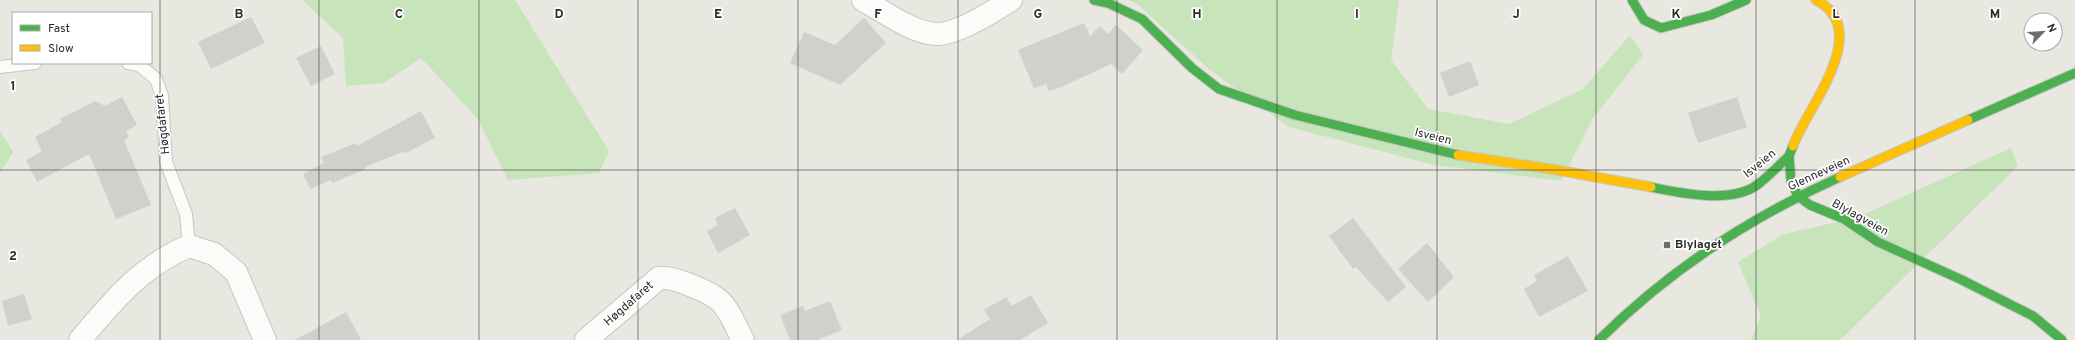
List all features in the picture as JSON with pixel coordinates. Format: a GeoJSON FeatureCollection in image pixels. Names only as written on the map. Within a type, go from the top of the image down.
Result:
{"type":"FeatureCollection","features":[{"type":"Feature","properties":{"kind":"street"},"geometry":{"type":"LineString","coordinates":[[863,0],[914,28],[939,34],[963,27],[1011,0]]}},
{"type":"Feature","properties":{"kind":"street","name":"Isveien"},"geometry":{"type":"LineString","coordinates":[[1094,0],[1108,3],[1142,19],[1192,68],[1219,89],[1294,115],[1452,154],[1551,169],[1655,188],[1707,195],[1735,195],[1756,186],[1789,156]]}},
{"type":"Feature","properties":{"kind":"street"},"geometry":{"type":"LineString","coordinates":[[1632,0],[1644,20],[1661,28],[1711,15],[1746,0]]}},
{"type":"Feature","properties":{"kind":"street"},"geometry":{"type":"LineString","coordinates":[[1798,196],[1791,181],[1789,156],[1798,131],[1822,93],[1831,73],[1840,42],[1840,32],[1832,13],[1826,5],[1816,0]]}},
{"type":"Feature","properties":{"kind":"street","name":"Glenneveien"},"geometry":{"type":"LineString","coordinates":[[1599,340],[1623,316],[1659,285],[1745,226],[1798,196],[2075,73]]}},
{"type":"Feature","properties":{"kind":"street","name":"Blylagveien"},"geometry":{"type":"LineString","coordinates":[[1798,196],[1810,205],[1844,219],[1878,242],[1962,280],[2033,316],[2062,340]]}},
{"type":"Feature","properties":{"kind":"street"},"geometry":{"type":"LineString","coordinates":[[80,340],[114,300],[141,273],[157,262],[189,246],[214,254],[236,272],[265,340]]}},
{"type":"Feature","properties":{"kind":"street","name":"Høgdafaret"},"geometry":{"type":"LineString","coordinates":[[586,340],[659,278],[666,277],[681,280],[721,302],[743,340]]}},
{"type":"Feature","properties":{"kind":"lane"},"geometry":{"type":"LineString","coordinates":[[0,67],[26,64]]}},
{"type":"Feature","properties":{"kind":"lane","name":"Høgdafaret"},"geometry":{"type":"LineString","coordinates":[[132,64],[139,66],[156,79],[160,90],[164,115],[166,162],[186,214],[189,246]]}},
{"type":"Feature","properties":{"kind":"green space"},"geometry":{"type":"Polygon","coordinates":[[[302,0],[515,0],[609,151],[599,173],[508,180],[478,119],[421,58],[384,83],[346,86],[343,38],[302,0]]]}},
{"type":"Feature","properties":{"kind":"green space"},"geometry":{"type":"Polygon","coordinates":[[[1127,0],[1399,0],[1391,60],[1428,109],[1509,124],[1583,89],[1630,35],[1643,55],[1593,118],[1561,181],[1434,165],[1289,127],[1209,69],[1136,3],[1127,0]]]}},
{"type":"Feature","properties":{"kind":"green space"},"geometry":{"type":"Polygon","coordinates":[[[0,131],[13,152],[0,173],[0,131]]]}},
{"type":"Feature","properties":{"kind":"green space"},"geometry":{"type":"Polygon","coordinates":[[[2011,148],[2018,166],[1840,340],[1751,340],[1761,316],[1738,262],[1784,234],[1856,218],[2011,148]]]}},
{"type":"Feature","properties":{"kind":"building"},"geometry":{"type":"Polygon","coordinates":[[[251,17],[265,43],[211,69],[198,42],[251,17]]]}},
{"type":"Feature","properties":{"kind":"building"},"geometry":{"type":"Polygon","coordinates":[[[864,18],[886,43],[840,85],[790,63],[804,32],[835,45],[864,18]]]}},
{"type":"Feature","properties":{"kind":"building"},"geometry":{"type":"Polygon","coordinates":[[[1084,23],[1090,36],[1100,26],[1108,34],[1116,25],[1143,50],[1122,74],[1111,64],[1059,88],[1049,91],[1046,84],[1034,88],[1018,50],[1084,23]]]}},
{"type":"Feature","properties":{"kind":"building"},"geometry":{"type":"Polygon","coordinates":[[[321,46],[335,74],[311,86],[296,58],[321,46]]]}},
{"type":"Feature","properties":{"kind":"building"},"geometry":{"type":"Polygon","coordinates":[[[1470,61],[1479,85],[1449,97],[1440,73],[1470,61]]]}},
{"type":"Feature","properties":{"kind":"building"},"geometry":{"type":"Polygon","coordinates":[[[122,97],[137,125],[126,131],[129,137],[124,140],[151,205],[116,219],[89,154],[37,182],[26,160],[42,151],[35,137],[62,122],[60,119],[95,101],[105,106],[122,97]]]}},
{"type":"Feature","properties":{"kind":"building"},"geometry":{"type":"Polygon","coordinates":[[[1737,97],[1747,127],[1698,143],[1688,113],[1737,97]]]}},
{"type":"Feature","properties":{"kind":"building"},"geometry":{"type":"Polygon","coordinates":[[[421,111],[435,138],[406,153],[405,151],[365,167],[366,169],[332,183],[331,180],[310,189],[303,174],[324,163],[321,157],[356,143],[357,146],[421,111]]]}},
{"type":"Feature","properties":{"kind":"building"},"geometry":{"type":"Polygon","coordinates":[[[735,208],[750,235],[718,253],[707,231],[718,225],[715,218],[735,208]]]}},
{"type":"Feature","properties":{"kind":"building"},"geometry":{"type":"Polygon","coordinates":[[[1353,218],[1406,287],[1388,302],[1356,267],[1353,269],[1329,236],[1353,218]]]}},
{"type":"Feature","properties":{"kind":"building"},"geometry":{"type":"Polygon","coordinates":[[[1427,243],[1454,277],[1428,302],[1398,269],[1427,243]]]}},
{"type":"Feature","properties":{"kind":"building"},"geometry":{"type":"Polygon","coordinates":[[[1568,256],[1588,291],[1539,317],[1524,289],[1537,281],[1534,275],[1568,256]]]}},
{"type":"Feature","properties":{"kind":"building"},"geometry":{"type":"Polygon","coordinates":[[[24,294],[32,319],[8,326],[2,301],[24,294]]]}},
{"type":"Feature","properties":{"kind":"building"},"geometry":{"type":"Polygon","coordinates":[[[1031,295],[1048,323],[1020,340],[957,340],[990,319],[984,310],[1006,297],[1012,306],[1031,295]]]}},
{"type":"Feature","properties":{"kind":"building"},"geometry":{"type":"Polygon","coordinates":[[[830,301],[842,330],[817,340],[790,340],[780,315],[803,306],[805,311],[830,301]]]}},
{"type":"Feature","properties":{"kind":"building"},"geometry":{"type":"Polygon","coordinates":[[[346,312],[361,340],[295,340],[346,312]]]}},
{"type":"Feature","properties":{"kind":"traffic: fast"},"geometry":{"type":"LineString","coordinates":[[1094,0],[1108,3],[1142,19],[1192,68],[1219,89],[1295,115],[1458,155]]}},
{"type":"Feature","properties":{"kind":"traffic: fast"},"geometry":{"type":"LineString","coordinates":[[1632,0],[1644,20],[1661,28],[1711,15],[1746,0]]}},
{"type":"Feature","properties":{"kind":"traffic: fast"},"geometry":{"type":"LineString","coordinates":[[1968,120],[2075,73]]}},
{"type":"Feature","properties":{"kind":"traffic: fast"},"geometry":{"type":"LineString","coordinates":[[1793,146],[1789,156],[1791,181],[1798,196],[1810,205],[1844,219],[1878,242],[1962,280],[2033,316],[2062,340]]}},
{"type":"Feature","properties":{"kind":"traffic: fast"},"geometry":{"type":"LineString","coordinates":[[1651,187],[1690,194],[1720,196],[1734,194],[1746,191],[1757,185],[1789,156]]}},
{"type":"Feature","properties":{"kind":"traffic: fast"},"geometry":{"type":"LineString","coordinates":[[1599,340],[1653,291],[1712,248],[1774,210],[1840,177]]}},
{"type":"Feature","properties":{"kind":"traffic: slow"},"geometry":{"type":"LineString","coordinates":[[1793,146],[1832,70],[1838,50],[1839,30],[1832,13],[1816,0]]}},
{"type":"Feature","properties":{"kind":"traffic: slow"},"geometry":{"type":"LineString","coordinates":[[1840,177],[1968,120]]}},
{"type":"Feature","properties":{"kind":"traffic: slow"},"geometry":{"type":"LineString","coordinates":[[1458,155],[1551,169],[1651,187]]}},
{"type":"Feature","properties":{"kind":"place","name":"Blylaget"},"geometry":{"type":"Point","coordinates":[1667,245]}}]}
